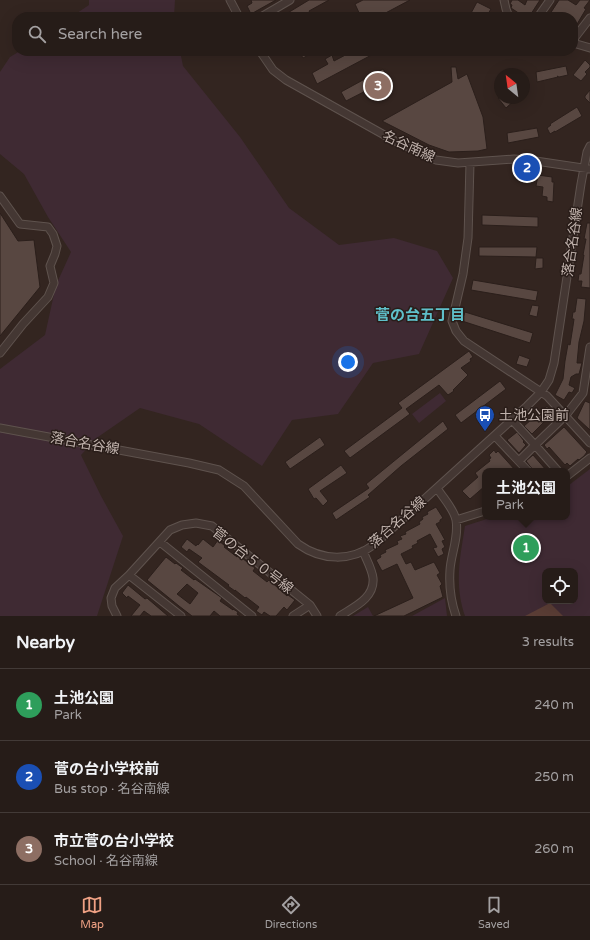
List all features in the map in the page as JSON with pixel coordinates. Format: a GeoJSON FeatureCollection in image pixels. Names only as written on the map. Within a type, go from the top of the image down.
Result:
{"type":"FeatureCollection","features":[{"type":"Feature","properties":{"kind":"street"},"geometry":{"type":"LineString","coordinates":[[230,0],[236,12]]}},
{"type":"Feature","properties":{"kind":"street"},"geometry":{"type":"LineString","coordinates":[[270,12],[290,0]]}},
{"type":"Feature","properties":{"kind":"street"},"geometry":{"type":"LineString","coordinates":[[504,0],[507,12]]}},
{"type":"Feature","properties":{"kind":"street"},"geometry":{"type":"LineString","coordinates":[[542,12],[550,0]]}},
{"type":"Feature","properties":{"kind":"street"},"geometry":{"type":"LineString","coordinates":[[578,35],[590,18]]}},
{"type":"Feature","properties":{"kind":"street"},"geometry":{"type":"LineString","coordinates":[[578,44],[590,48]]}},
{"type":"Feature","properties":{"kind":"street","name":"名谷南線"},"geometry":{"type":"LineString","coordinates":[[263,56],[273,70],[286,80],[426,156],[441,161],[458,163],[529,160],[587,169]]}},
{"type":"Feature","properties":{"kind":"street","name":"落合名谷線"},"geometry":{"type":"LineString","coordinates":[[0,428],[189,463],[219,470],[234,478],[244,486],[298,544],[308,551],[333,558],[348,557],[363,551],[375,544],[495,436],[541,392],[548,380],[554,363],[587,169],[587,152],[590,146]]}},
{"type":"Feature","properties":{"kind":"street"},"geometry":{"type":"LineString","coordinates":[[470,163],[468,238],[452,321],[456,331],[464,341],[546,396],[566,415],[590,443]]}},
{"type":"Feature","properties":{"kind":"street"},"geometry":{"type":"LineString","coordinates":[[0,196],[20,224],[48,227],[53,234],[57,246],[50,266],[54,282],[48,297],[23,324],[0,353]]}},
{"type":"Feature","properties":{"kind":"street"},"geometry":{"type":"LineString","coordinates":[[519,461],[586,394],[590,347]]}},
{"type":"Feature","properties":{"kind":"street"},"geometry":{"type":"LineString","coordinates":[[512,420],[555,468]]}},
{"type":"Feature","properties":{"kind":"street"},"geometry":{"type":"LineString","coordinates":[[495,436],[525,468]]}},
{"type":"Feature","properties":{"kind":"street"},"geometry":{"type":"LineString","coordinates":[[570,474],[590,458]]}},
{"type":"Feature","properties":{"kind":"street"},"geometry":{"type":"LineString","coordinates":[[437,488],[453,512],[456,520],[456,533],[450,569],[450,590],[456,616]]}},
{"type":"Feature","properties":{"kind":"street"},"geometry":{"type":"LineString","coordinates":[[456,520],[482,512]]}},
{"type":"Feature","properties":{"kind":"street","name":"菅の台５０号線"},"geometry":{"type":"LineString","coordinates":[[117,616],[112,606],[111,598],[115,588],[129,575],[170,530],[182,525],[196,523],[212,526],[310,605],[317,616]]}},
{"type":"Feature","properties":{"kind":"street"},"geometry":{"type":"LineString","coordinates":[[160,542],[252,616]]}},
{"type":"Feature","properties":{"kind":"street"},"geometry":{"type":"LineString","coordinates":[[340,616],[363,601],[369,594],[373,577],[363,551]]}},
{"type":"Feature","properties":{"kind":"street"},"geometry":{"type":"LineString","coordinates":[[129,575],[181,616]]}},
{"type":"Feature","properties":{"kind":"street"},"geometry":{"type":"LineString","coordinates":[[293,616],[310,605]]}},
{"type":"Feature","properties":{"kind":"shaded area"},"geometry":{"type":"Polygon","coordinates":[[[89,0],[175,0],[174,12],[78,12],[89,5],[89,0]]]}},
{"type":"Feature","properties":{"kind":"shaded area"},"geometry":{"type":"Polygon","coordinates":[[[181,56],[183,66],[240,137],[289,208],[339,245],[394,238],[437,251],[453,278],[419,354],[373,363],[338,414],[292,420],[262,466],[199,424],[140,408],[98,437],[81,455],[123,536],[97,616],[0,616],[0,369],[45,335],[56,285],[71,252],[48,217],[24,174],[0,154],[0,72],[10,57],[181,56]]]}},
{"type":"Feature","properties":{"kind":"shaded area"},"geometry":{"type":"Polygon","coordinates":[[[440,393],[446,401],[419,423],[412,414],[440,393]]]}},
{"type":"Feature","properties":{"kind":"shaded area"},"geometry":{"type":"Polygon","coordinates":[[[590,469],[590,616],[465,616],[459,582],[460,560],[465,526],[484,520],[570,520],[570,484],[590,469]]]}},
{"type":"Feature","properties":{"kind":"shaded area"},"geometry":{"type":"Polygon","coordinates":[[[445,598],[447,616],[412,616],[445,598]]]}},
{"type":"Feature","properties":{"kind":"shaded area"},"geometry":{"type":"Polygon","coordinates":[[[548,604],[551,604],[563,616],[525,616],[548,604]]]}},
{"type":"Feature","properties":{"kind":"shaded area"},"geometry":{"type":"Polygon","coordinates":[[[368,607],[373,616],[353,616],[368,607]]]}},
{"type":"Feature","properties":{"kind":"building"},"geometry":{"type":"Polygon","coordinates":[[[251,0],[276,0],[255,12],[250,12],[247,6],[252,3],[251,0]]]}},
{"type":"Feature","properties":{"kind":"building"},"geometry":{"type":"Polygon","coordinates":[[[309,0],[329,0],[310,12],[289,12],[309,0]]]}},
{"type":"Feature","properties":{"kind":"building"},"geometry":{"type":"Polygon","coordinates":[[[363,0],[410,0],[387,12],[359,12],[355,4],[363,0]]]}},
{"type":"Feature","properties":{"kind":"building"},"geometry":{"type":"Polygon","coordinates":[[[512,0],[518,0],[525,5],[527,0],[540,0],[532,12],[517,12],[511,8],[512,5],[510,4],[512,0]]]}},
{"type":"Feature","properties":{"kind":"building"},"geometry":{"type":"Polygon","coordinates":[[[559,0],[568,0],[576,5],[580,0],[590,0],[584,8],[586,9],[578,23],[578,12],[551,12],[559,0]]]}},
{"type":"Feature","properties":{"kind":"building"},"geometry":{"type":"Polygon","coordinates":[[[477,2],[491,9],[489,12],[472,12],[477,2]]]}},
{"type":"Feature","properties":{"kind":"building"},"geometry":{"type":"Polygon","coordinates":[[[330,56],[332,56],[334,61],[344,56],[370,56],[317,84],[312,73],[328,64],[325,59],[330,56]]]}},
{"type":"Feature","properties":{"kind":"building"},"geometry":{"type":"Polygon","coordinates":[[[585,60],[590,67],[585,72],[587,74],[581,81],[573,75],[585,60]]]}},
{"type":"Feature","properties":{"kind":"building"},"geometry":{"type":"Polygon","coordinates":[[[566,66],[568,75],[557,76],[558,77],[537,82],[536,72],[566,66]]]}},
{"type":"Feature","properties":{"kind":"building"},"geometry":{"type":"Polygon","coordinates":[[[451,67],[456,67],[458,79],[467,74],[483,117],[487,149],[478,151],[449,152],[429,145],[382,121],[452,82],[451,67]]]}},
{"type":"Feature","properties":{"kind":"building"},"geometry":{"type":"Polygon","coordinates":[[[383,69],[389,79],[346,101],[341,92],[383,69]]]}},
{"type":"Feature","properties":{"kind":"building"},"geometry":{"type":"Polygon","coordinates":[[[590,90],[590,103],[585,96],[590,90]]]}},
{"type":"Feature","properties":{"kind":"building"},"geometry":{"type":"Polygon","coordinates":[[[503,104],[510,104],[506,108],[503,104]]]}},
{"type":"Feature","properties":{"kind":"building"},"geometry":{"type":"Polygon","coordinates":[[[577,107],[582,116],[550,134],[547,128],[551,125],[550,124],[577,107]]]}},
{"type":"Feature","properties":{"kind":"building"},"geometry":{"type":"Polygon","coordinates":[[[537,128],[539,137],[508,143],[507,133],[537,128]]]}},
{"type":"Feature","properties":{"kind":"building"},"geometry":{"type":"Polygon","coordinates":[[[538,175],[552,177],[552,182],[554,182],[553,202],[547,201],[547,197],[542,196],[543,187],[536,186],[538,175]]]}},
{"type":"Feature","properties":{"kind":"building"},"geometry":{"type":"Polygon","coordinates":[[[0,213],[18,241],[34,240],[40,287],[0,336],[0,213]]]}},
{"type":"Feature","properties":{"kind":"building"},"geometry":{"type":"Polygon","coordinates":[[[482,215],[538,217],[538,227],[482,225],[482,215]]]}},
{"type":"Feature","properties":{"kind":"building"},"geometry":{"type":"Polygon","coordinates":[[[587,223],[590,223],[590,288],[581,287],[582,281],[578,281],[579,274],[581,274],[584,255],[586,239],[584,239],[587,223]]]}},
{"type":"Feature","properties":{"kind":"building"},"geometry":{"type":"Polygon","coordinates":[[[479,247],[537,247],[536,257],[479,256],[479,247]]]}},
{"type":"Feature","properties":{"kind":"building"},"geometry":{"type":"Polygon","coordinates":[[[536,258],[543,258],[543,268],[535,269],[536,258]]]}},
{"type":"Feature","properties":{"kind":"building"},"geometry":{"type":"Polygon","coordinates":[[[473,280],[538,291],[536,301],[471,290],[473,280]]]}},
{"type":"Feature","properties":{"kind":"building"},"geometry":{"type":"Polygon","coordinates":[[[577,298],[586,299],[577,363],[582,363],[579,374],[571,377],[569,385],[575,388],[572,393],[569,392],[564,400],[555,395],[563,379],[568,344],[570,345],[573,326],[573,312],[575,312],[577,298]]]}},
{"type":"Feature","properties":{"kind":"building"},"geometry":{"type":"Polygon","coordinates":[[[532,305],[539,306],[537,317],[529,315],[532,305]]]}},
{"type":"Feature","properties":{"kind":"building"},"geometry":{"type":"Polygon","coordinates":[[[465,312],[533,333],[530,343],[462,321],[465,312]]]}},
{"type":"Feature","properties":{"kind":"building"},"geometry":{"type":"Polygon","coordinates":[[[469,351],[473,357],[470,359],[471,361],[461,368],[468,375],[453,390],[454,391],[448,395],[439,385],[406,409],[410,414],[350,458],[344,451],[402,408],[398,403],[469,351]]]}},
{"type":"Feature","properties":{"kind":"building"},"geometry":{"type":"Polygon","coordinates":[[[519,355],[530,359],[527,367],[516,364],[519,355]]]}},
{"type":"Feature","properties":{"kind":"building"},"geometry":{"type":"Polygon","coordinates":[[[500,381],[506,389],[461,423],[455,415],[500,381]]]}},
{"type":"Feature","properties":{"kind":"building"},"geometry":{"type":"Polygon","coordinates":[[[585,401],[590,403],[590,430],[577,418],[585,401]]]}},
{"type":"Feature","properties":{"kind":"building"},"geometry":{"type":"Polygon","coordinates":[[[547,406],[553,413],[532,434],[524,426],[547,406]]]}},
{"type":"Feature","properties":{"kind":"building"},"geometry":{"type":"Polygon","coordinates":[[[443,421],[448,429],[401,466],[368,495],[370,497],[336,520],[332,513],[369,488],[366,484],[443,421]]]}},
{"type":"Feature","properties":{"kind":"building"},"geometry":{"type":"Polygon","coordinates":[[[564,427],[587,452],[570,466],[567,463],[565,465],[549,447],[547,449],[544,445],[564,427]]]}},
{"type":"Feature","properties":{"kind":"building"},"geometry":{"type":"Polygon","coordinates":[[[517,432],[526,445],[519,453],[507,440],[517,432]]]}},
{"type":"Feature","properties":{"kind":"building"},"geometry":{"type":"Polygon","coordinates":[[[320,437],[325,445],[290,469],[285,462],[320,437]]]}},
{"type":"Feature","properties":{"kind":"building"},"geometry":{"type":"Polygon","coordinates":[[[494,450],[496,453],[498,451],[513,468],[482,468],[482,489],[470,499],[462,491],[478,477],[475,473],[490,461],[489,459],[491,458],[489,455],[494,450]]]}},
{"type":"Feature","properties":{"kind":"building"},"geometry":{"type":"Polygon","coordinates":[[[533,455],[544,468],[531,468],[526,461],[533,455]]]}},
{"type":"Feature","properties":{"kind":"building"},"geometry":{"type":"Polygon","coordinates":[[[341,465],[347,473],[320,491],[328,501],[323,506],[316,498],[314,499],[308,489],[341,465]]]}},
{"type":"Feature","properties":{"kind":"building"},"geometry":{"type":"Polygon","coordinates":[[[436,507],[443,518],[436,524],[445,540],[442,541],[445,547],[442,549],[444,554],[438,557],[433,548],[437,547],[430,534],[417,541],[418,543],[412,546],[413,548],[401,554],[406,564],[411,562],[415,570],[434,562],[440,573],[437,575],[442,584],[440,586],[443,597],[404,616],[374,616],[413,598],[397,564],[382,571],[376,560],[381,557],[380,555],[386,552],[385,550],[398,544],[397,541],[402,539],[400,536],[406,534],[405,532],[420,524],[419,522],[423,519],[422,517],[436,507]]]}},
{"type":"Feature","properties":{"kind":"building"},"geometry":{"type":"Polygon","coordinates":[[[187,539],[196,546],[203,539],[213,547],[218,540],[225,546],[224,547],[237,557],[238,555],[255,568],[253,571],[267,582],[269,580],[287,596],[288,595],[295,600],[287,610],[284,607],[276,616],[270,616],[264,612],[262,615],[256,611],[259,607],[228,586],[229,585],[198,562],[202,558],[189,549],[187,552],[181,547],[187,539]]]}},
{"type":"Feature","properties":{"kind":"building"},"geometry":{"type":"Polygon","coordinates":[[[166,557],[183,568],[181,570],[194,580],[195,579],[222,598],[220,601],[238,612],[237,614],[240,616],[220,616],[214,611],[210,616],[192,616],[147,580],[166,557]],[[187,584],[177,594],[190,604],[198,593],[187,584]]]}},
{"type":"Feature","properties":{"kind":"building"},"geometry":{"type":"Polygon","coordinates":[[[128,585],[145,599],[147,598],[168,616],[151,616],[144,611],[140,616],[131,616],[140,605],[128,596],[127,598],[122,593],[128,585]]]}},
{"type":"Feature","properties":{"kind":"place","name":"市立菅の台小学校"},"geometry":{"type":"Point","coordinates":[378,86]}},
{"type":"Feature","properties":{"kind":"place","name":"菅の台小学校前"},"geometry":{"type":"Point","coordinates":[527,168]}},
{"type":"Feature","properties":{"kind":"place","name":"土池公園前"},"geometry":{"type":"Point","coordinates":[485,432]}},
{"type":"Feature","properties":{"kind":"place","name":"土池公園"},"geometry":{"type":"Point","coordinates":[526,548]}},
{"type":"Feature","properties":{"kind":"district","name":"菅の台五丁目"},"geometry":{"type":"Point","coordinates":[420,315]}}]}
